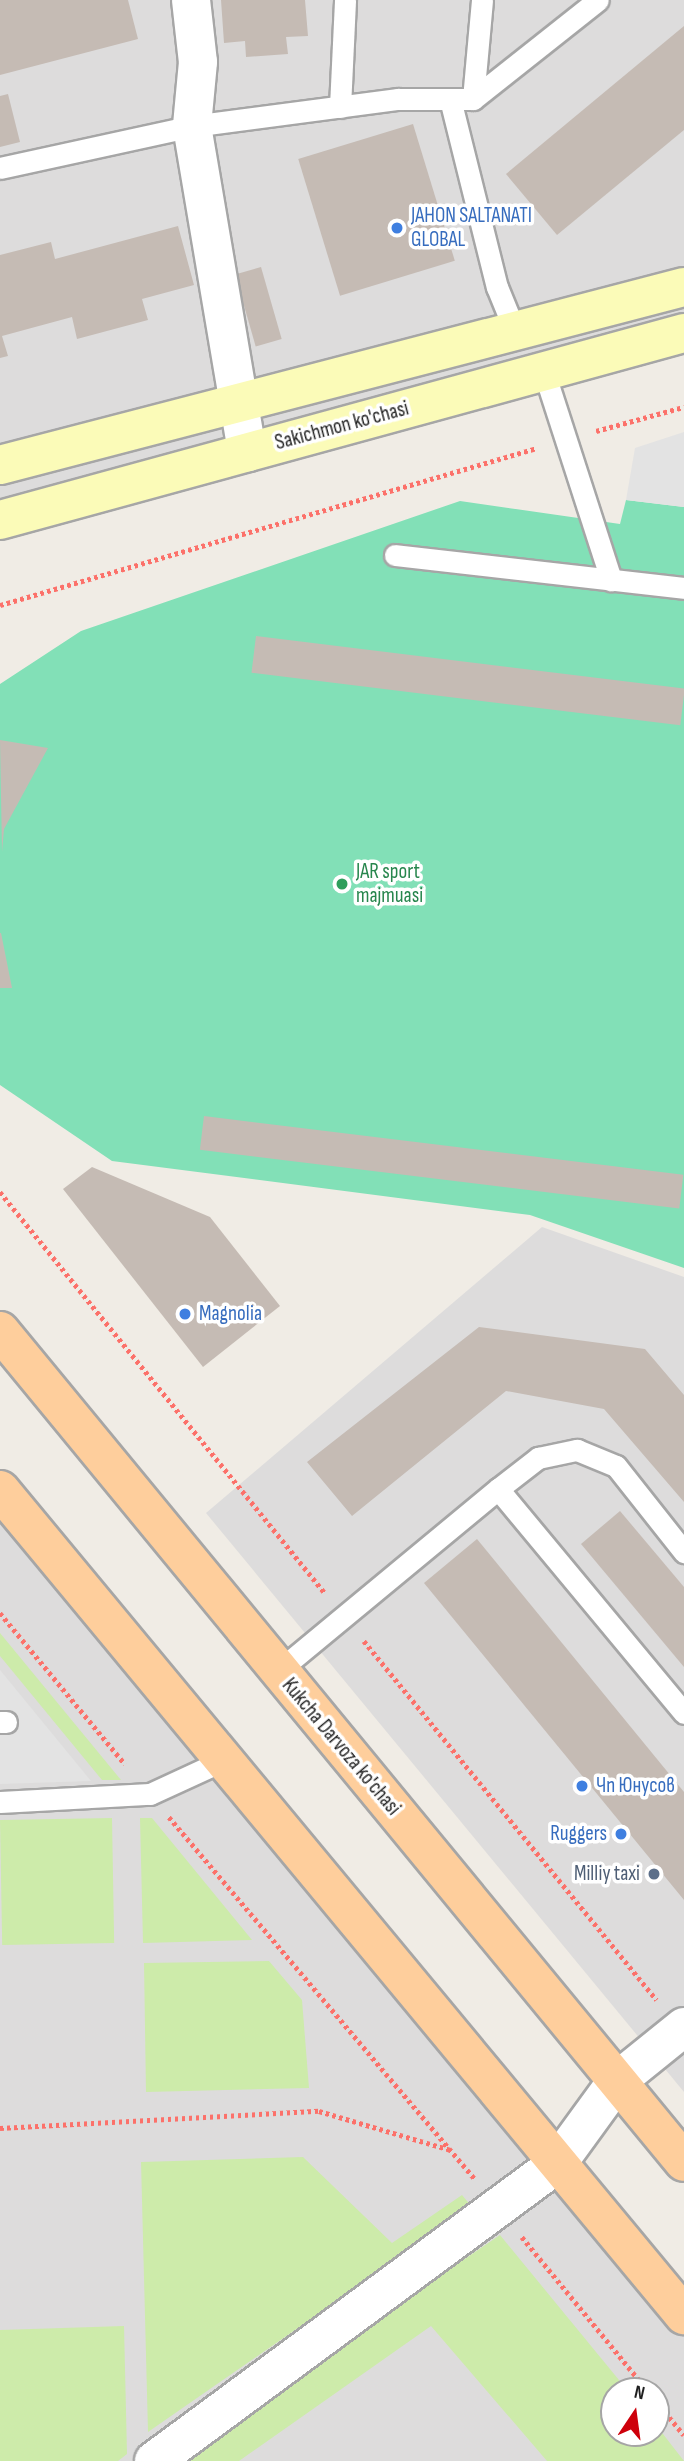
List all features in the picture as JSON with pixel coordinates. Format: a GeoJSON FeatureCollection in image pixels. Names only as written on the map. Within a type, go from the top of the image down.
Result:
{"type":"FeatureCollection","features":[{"type":"Feature","properties":{"kind":"main road"},"geometry":{"type":"LineString","coordinates":[[0,466],[684,287]]}},
{"type":"Feature","properties":{"kind":"main road","name":"Sakichmon ko'chasi"},"geometry":{"type":"LineString","coordinates":[[0,520],[684,333]]}},
{"type":"Feature","properties":{"kind":"main road","name":"Kukcha Darvoza ko'chasi"},"geometry":{"type":"LineString","coordinates":[[0,1331],[684,2162]]}},
{"type":"Feature","properties":{"kind":"main road"},"geometry":{"type":"LineString","coordinates":[[0,1490],[556,2165],[684,2315]]}},
{"type":"Feature","properties":{"kind":"street"},"geometry":{"type":"LineString","coordinates":[[191,0],[198,62],[192,126],[247,452]]}},
{"type":"Feature","properties":{"kind":"street"},"geometry":{"type":"LineString","coordinates":[[154,2461],[556,2165],[617,2081],[684,2027]]}},
{"type":"Feature","properties":{"kind":"lane"},"geometry":{"type":"LineString","coordinates":[[340,107],[345,0]]}},
{"type":"Feature","properties":{"kind":"lane"},"geometry":{"type":"LineString","coordinates":[[473,99],[482,0]]}},
{"type":"Feature","properties":{"kind":"lane"},"geometry":{"type":"LineString","coordinates":[[0,167],[192,126],[340,107],[473,99],[598,0]]}},
{"type":"Feature","properties":{"kind":"lane"},"geometry":{"type":"LineString","coordinates":[[450,99],[497,286],[515,331]]}},
{"type":"Feature","properties":{"kind":"lane"},"geometry":{"type":"LineString","coordinates":[[544,372],[611,580]]}},
{"type":"Feature","properties":{"kind":"lane"},"geometry":{"type":"LineString","coordinates":[[396,555],[684,588]]}},
{"type":"Feature","properties":{"kind":"lane"},"geometry":{"type":"LineString","coordinates":[[278,1671],[538,1458],[578,1450],[616,1466],[684,1552]]}},
{"type":"Feature","properties":{"kind":"lane"},"geometry":{"type":"LineString","coordinates":[[498,1489],[684,1713]]}},
{"type":"Feature","properties":{"kind":"lane"},"geometry":{"type":"LineString","coordinates":[[0,1802],[150,1794],[224,1760]]}},
{"type":"Feature","properties":{"kind":"path"},"geometry":{"type":"LineString","coordinates":[[0,605],[565,439],[684,407]]}},
{"type":"Feature","properties":{"kind":"path"},"geometry":{"type":"LineString","coordinates":[[0,1613],[451,2150],[637,2377]]}},
{"type":"Feature","properties":{"kind":"path"},"geometry":{"type":"LineString","coordinates":[[0,2128],[319,2111],[451,2150]]}},
{"type":"Feature","properties":{"kind":"path"},"geometry":{"type":"LineString","coordinates":[[670,2418],[684,2435]]}},
{"type":"Feature","properties":{"kind":"shaded area"},"geometry":{"type":"Polygon","coordinates":[[[0,0],[684,0],[684,333],[0,520],[0,0]]]}},
{"type":"Feature","properties":{"kind":"shaded area"},"geometry":{"type":"Polygon","coordinates":[[[684,432],[684,507],[626,500],[635,448],[684,432]]]}},
{"type":"Feature","properties":{"kind":"shaded area"},"geometry":{"type":"Polygon","coordinates":[[[542,1227],[684,1277],[684,2092],[206,1513],[542,1227]]]}},
{"type":"Feature","properties":{"kind":"shaded area"},"geometry":{"type":"Polygon","coordinates":[[[0,1490],[684,2315],[684,2461],[0,2461],[0,1490]]]}},
{"type":"Feature","properties":{"kind":"shaded area"},"geometry":{"type":"Polygon","coordinates":[[[0,1670],[91,1781],[0,1784],[0,1670]]]}},
{"type":"Feature","properties":{"kind":"green space","name":"JAR sport majmuasi"},"geometry":{"type":"Polygon","coordinates":[[[626,500],[684,507],[684,1268],[530,1215],[112,1161],[0,1085],[0,684],[81,631],[460,501],[620,524],[626,500]]]}},
{"type":"Feature","properties":{"kind":"green space"},"geometry":{"type":"Polygon","coordinates":[[[0,1633],[121,1780],[102,1780],[0,1656],[0,1633]]]}},
{"type":"Feature","properties":{"kind":"green space"},"geometry":{"type":"Polygon","coordinates":[[[112,1818],[114,1943],[2,1945],[0,1820],[112,1818]]]}},
{"type":"Feature","properties":{"kind":"green space"},"geometry":{"type":"Polygon","coordinates":[[[140,1818],[152,1818],[252,1940],[143,1943],[140,1818]]]}},
{"type":"Feature","properties":{"kind":"green space"},"geometry":{"type":"Polygon","coordinates":[[[269,1961],[302,2000],[309,2088],[146,2092],[144,1963],[269,1961]]]}},
{"type":"Feature","properties":{"kind":"green space"},"geometry":{"type":"Polygon","coordinates":[[[303,2157],[392,2243],[462,2195],[472,2207],[148,2432],[141,2162],[303,2157]]]}},
{"type":"Feature","properties":{"kind":"green space"},"geometry":{"type":"Polygon","coordinates":[[[500,2235],[617,2377],[600,2377],[600,2447],[670,2447],[670,2443],[684,2461],[547,2461],[431,2326],[239,2461],[167,2461],[500,2235]]]}},
{"type":"Feature","properties":{"kind":"green space"},"geometry":{"type":"Polygon","coordinates":[[[124,2326],[127,2454],[118,2461],[0,2461],[0,2330],[124,2326]]]}},
{"type":"Feature","properties":{"kind":"building"},"geometry":{"type":"Polygon","coordinates":[[[0,0],[128,0],[138,39],[0,75],[0,0]]]}},
{"type":"Feature","properties":{"kind":"building"},"geometry":{"type":"Polygon","coordinates":[[[221,0],[305,0],[308,36],[286,37],[288,54],[246,57],[245,41],[224,43],[221,0]]]}},
{"type":"Feature","properties":{"kind":"building"},"geometry":{"type":"Polygon","coordinates":[[[684,26],[684,130],[557,235],[506,174],[684,26]]]}},
{"type":"Feature","properties":{"kind":"building"},"geometry":{"type":"Polygon","coordinates":[[[8,94],[20,142],[0,147],[0,96],[8,94]]]}},
{"type":"Feature","properties":{"kind":"building"},"geometry":{"type":"Polygon","coordinates":[[[413,124],[455,261],[340,296],[298,159],[413,124]]]}},
{"type":"Feature","properties":{"kind":"building"},"geometry":{"type":"Polygon","coordinates":[[[178,226],[194,285],[142,299],[148,320],[77,339],[72,317],[2,336],[8,356],[0,358],[0,255],[51,242],[55,259],[178,226]]]}},
{"type":"Feature","properties":{"kind":"building"},"geometry":{"type":"Polygon","coordinates":[[[261,267],[282,339],[256,347],[235,274],[261,267]]]}},
{"type":"Feature","properties":{"kind":"building"},"geometry":{"type":"Polygon","coordinates":[[[256,636],[684,689],[680,725],[251,673],[256,636]]]}},
{"type":"Feature","properties":{"kind":"building"},"geometry":{"type":"Polygon","coordinates":[[[0,740],[48,748],[4,829],[2,852],[0,740]]]}},
{"type":"Feature","properties":{"kind":"building"},"geometry":{"type":"Polygon","coordinates":[[[1,933],[12,988],[0,988],[1,933]]]}},
{"type":"Feature","properties":{"kind":"building"},"geometry":{"type":"Polygon","coordinates":[[[204,1116],[683,1175],[679,1209],[200,1150],[204,1116]]]}},
{"type":"Feature","properties":{"kind":"building"},"geometry":{"type":"Polygon","coordinates":[[[92,1167],[210,1217],[280,1306],[203,1367],[63,1189],[92,1167]]]}},
{"type":"Feature","properties":{"kind":"building"},"geometry":{"type":"Polygon","coordinates":[[[479,1327],[645,1349],[684,1395],[684,1502],[604,1409],[506,1391],[352,1516],[307,1462],[479,1327]]]}},
{"type":"Feature","properties":{"kind":"building"},"geometry":{"type":"Polygon","coordinates":[[[620,1511],[684,1587],[684,1667],[581,1544],[620,1511]]]}},
{"type":"Feature","properties":{"kind":"building"},"geometry":{"type":"Polygon","coordinates":[[[477,1539],[684,1792],[684,1900],[424,1583],[477,1539]]]}},
{"type":"Feature","properties":{"kind":"place","name":"JAHON SALTANATI GLOBAL"},"geometry":{"type":"Point","coordinates":[397,228]}},
{"type":"Feature","properties":{"kind":"place","name":"JAR sport majmuasi"},"geometry":{"type":"Point","coordinates":[342,884]}},
{"type":"Feature","properties":{"kind":"place","name":"Magnolia"},"geometry":{"type":"Point","coordinates":[185,1314]}},
{"type":"Feature","properties":{"kind":"place","name":"Чп Юнусов"},"geometry":{"type":"Point","coordinates":[582,1786]}},
{"type":"Feature","properties":{"kind":"place","name":"Ruggers"},"geometry":{"type":"Point","coordinates":[621,1834]}},
{"type":"Feature","properties":{"kind":"place","name":"Milliy taxi"},"geometry":{"type":"Point","coordinates":[654,1874]}}]}
